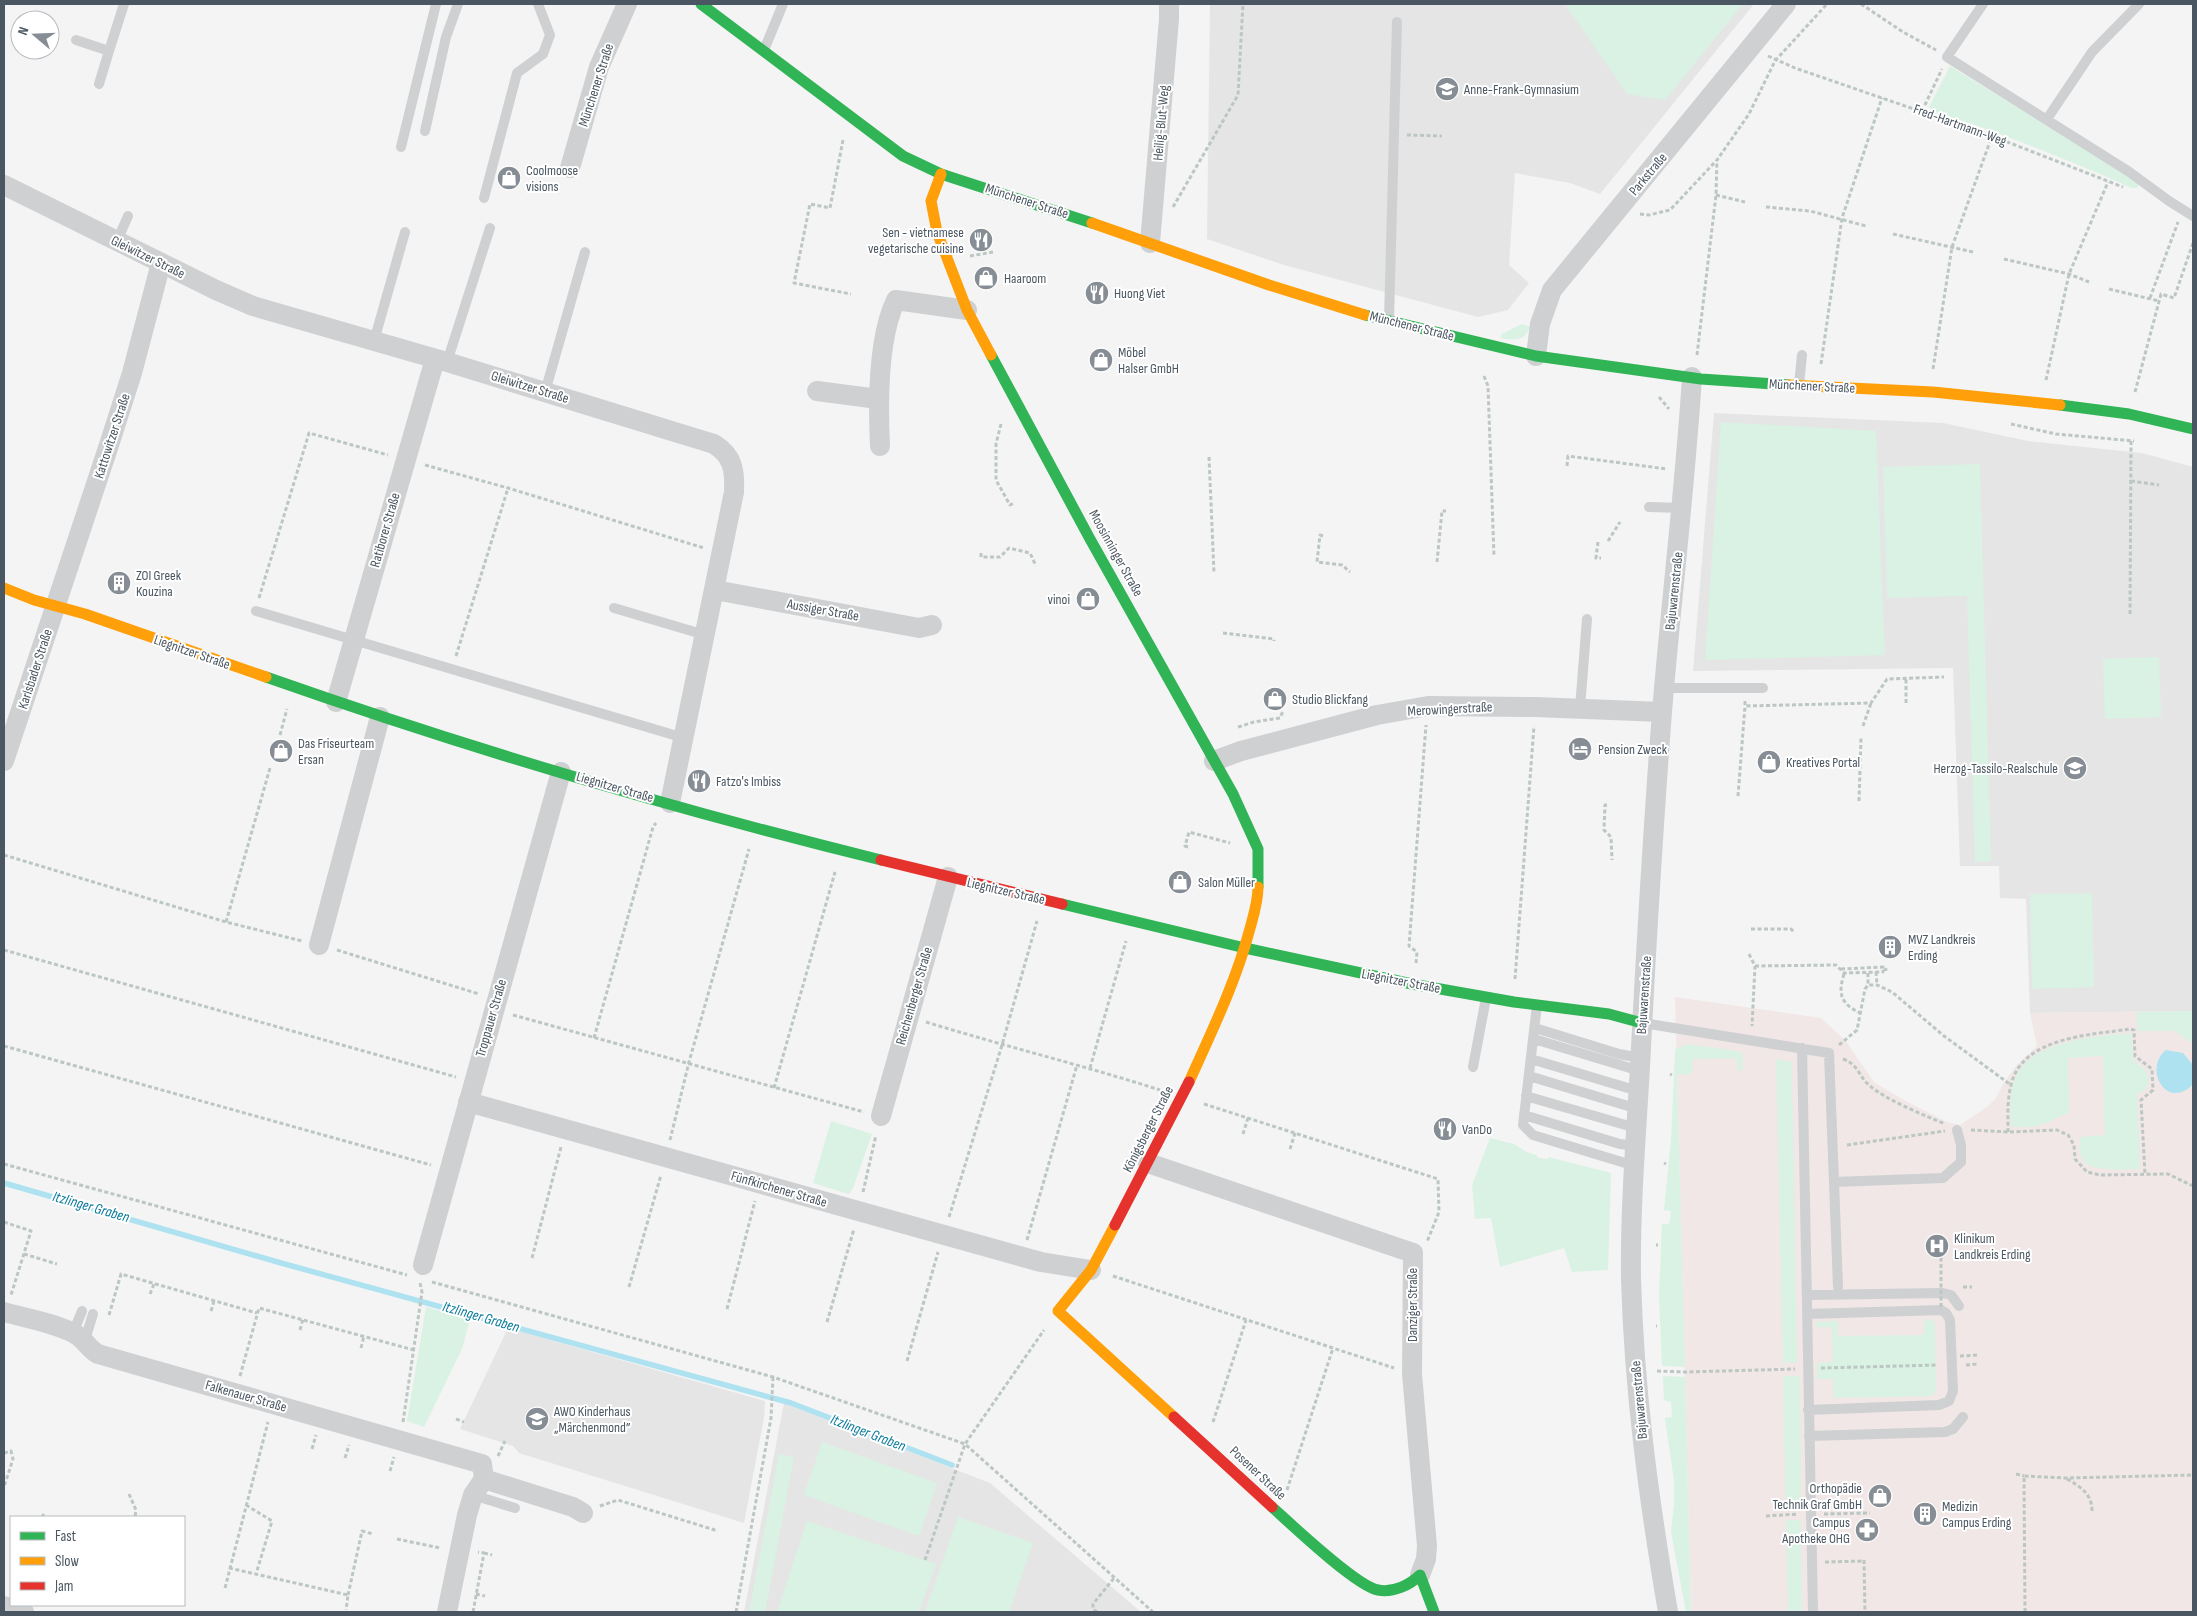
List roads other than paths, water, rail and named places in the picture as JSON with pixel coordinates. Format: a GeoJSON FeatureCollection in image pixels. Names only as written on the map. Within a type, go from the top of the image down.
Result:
{"type":"FeatureCollection","features":[{"type":"Feature","properties":{"kind":"street","name":"Münchener Straße"},"geometry":{"type":"LineString","coordinates":[[570,168],[600,67],[627,4]]}},
{"type":"Feature","properties":{"kind":"street","name":"Münchener Straße"},"geometry":{"type":"LineString","coordinates":[[701,4],[903,156],[941,174],[1034,203],[1298,294],[1389,321],[1536,356],[1694,368],[1799,386],[1933,392],[2040,402],[2129,414],[2193,429]]}},
{"type":"Feature","properties":{"kind":"street","name":"Heilig-Blut-Weg"},"geometry":{"type":"LineString","coordinates":[[1150,243],[1169,4]]}},
{"type":"Feature","properties":{"kind":"street","name":"Parkstraße"},"geometry":{"type":"LineString","coordinates":[[1536,356],[1540,324],[1552,290],[1786,4]]}},
{"type":"Feature","properties":{"kind":"street","name":"Moosinninger Straße"},"geometry":{"type":"LineString","coordinates":[[941,174],[931,202],[937,232],[967,310],[1090,539],[1214,762],[1234,794],[1258,849],[1258,900],[1245,948]]}},
{"type":"Feature","properties":{"kind":"street","name":"Gleiwitzer Straße"},"geometry":{"type":"LineString","coordinates":[[4,185],[117,242],[254,306],[441,360],[714,444],[724,451],[732,464],[734,492],[670,803]]}},
{"type":"Feature","properties":{"kind":"street","name":"Kattowitzer Straße"},"geometry":{"type":"LineString","coordinates":[[56,606],[132,373],[161,263]]}},
{"type":"Feature","properties":{"kind":"street"},"geometry":{"type":"LineString","coordinates":[[880,446],[878,399],[888,316],[896,300],[967,310]]}},
{"type":"Feature","properties":{"kind":"street","name":"Ratiborer Straße"},"geometry":{"type":"LineString","coordinates":[[336,702],[406,460],[441,360]]}},
{"type":"Feature","properties":{"kind":"street","name":"Bajuwarenstraße"},"geometry":{"type":"LineString","coordinates":[[1668,1612],[1649,1500],[1637,1396],[1631,1277],[1642,1023],[1662,712],[1694,368]]}},
{"type":"Feature","properties":{"kind":"street"},"geometry":{"type":"LineString","coordinates":[[818,392],[878,399]]}},
{"type":"Feature","properties":{"kind":"street","name":"Liegnitzer Straße"},"geometry":{"type":"LineString","coordinates":[[4,588],[380,716],[561,772],[842,851],[1245,948],[1412,984],[1514,1002],[1609,1014],[1642,1023]]}},
{"type":"Feature","properties":{"kind":"street","name":"Aussiger Straße"},"geometry":{"type":"LineString","coordinates":[[715,590],[919,628],[932,625]]}},
{"type":"Feature","properties":{"kind":"street","name":"Karlsbader Straße"},"geometry":{"type":"LineString","coordinates":[[4,761],[56,606]]}},
{"type":"Feature","properties":{"kind":"street","name":"Merowingerstraße"},"geometry":{"type":"LineString","coordinates":[[1214,762],[1241,751],[1377,715],[1428,706],[1580,708],[1662,712]]}},
{"type":"Feature","properties":{"kind":"street"},"geometry":{"type":"LineString","coordinates":[[320,945],[380,716]]}},
{"type":"Feature","properties":{"kind":"street","name":"Troppauer Straße"},"geometry":{"type":"LineString","coordinates":[[417,1273],[449,1170],[561,772]]}},
{"type":"Feature","properties":{"kind":"street","name":"Reichenberger Straße"},"geometry":{"type":"LineString","coordinates":[[881,1116],[948,877]]}},
{"type":"Feature","properties":{"kind":"street","name":"Königsberger Straße"},"geometry":{"type":"LineString","coordinates":[[1058,1312],[1091,1270],[1182,1097],[1245,948]]}},
{"type":"Feature","properties":{"kind":"street","name":"Fünfkirchener Straße"},"geometry":{"type":"LineString","coordinates":[[468,1102],[1040,1262],[1091,1270]]}},
{"type":"Feature","properties":{"kind":"street","name":"Danziger Straße"},"geometry":{"type":"LineString","coordinates":[[1148,1163],[1412,1253],[1412,1374],[1427,1546],[1426,1559],[1420,1575]]}},
{"type":"Feature","properties":{"kind":"street","name":"Falkenauer Straße"},"geometry":{"type":"LineString","coordinates":[[5,1312],[79,1336],[91,1350],[98,1354],[482,1464],[478,1487]]}},
{"type":"Feature","properties":{"kind":"street","name":"Posener Straße"},"geometry":{"type":"LineString","coordinates":[[1058,1312],[1280,1513],[1364,1585],[1377,1590],[1393,1590],[1413,1582],[1420,1575]]}},
{"type":"Feature","properties":{"kind":"street"},"geometry":{"type":"LineString","coordinates":[[447,1612],[467,1514],[478,1487],[573,1507],[583,1512]]}},
{"type":"Feature","properties":{"kind":"street"},"geometry":{"type":"LineString","coordinates":[[1420,1575],[1434,1612]]}},
{"type":"Feature","properties":{"kind":"street"},"geometry":{"type":"LineString","coordinates":[[4,1606],[24,1612]]}},
{"type":"Feature","properties":{"kind":"lane"},"geometry":{"type":"LineString","coordinates":[[99,84],[124,4]]}},
{"type":"Feature","properties":{"kind":"lane"},"geometry":{"type":"LineString","coordinates":[[401,147],[436,4]]}},
{"type":"Feature","properties":{"kind":"lane"},"geometry":{"type":"LineString","coordinates":[[425,131],[446,37],[458,4]]}},
{"type":"Feature","properties":{"kind":"lane"},"geometry":{"type":"LineString","coordinates":[[484,198],[517,73],[543,54],[550,35],[538,4]]}},
{"type":"Feature","properties":{"kind":"lane"},"geometry":{"type":"LineString","coordinates":[[763,51],[783,4]]}},
{"type":"Feature","properties":{"kind":"lane"},"geometry":{"type":"LineString","coordinates":[[1983,4],[1948,57],[2128,171],[2193,216]]}},
{"type":"Feature","properties":{"kind":"lane"},"geometry":{"type":"LineString","coordinates":[[2047,119],[2092,52],[2139,4]]}},
{"type":"Feature","properties":{"kind":"lane"},"geometry":{"type":"LineString","coordinates":[[1389,321],[1397,22]]}},
{"type":"Feature","properties":{"kind":"lane"},"geometry":{"type":"LineString","coordinates":[[76,40],[109,51]]}},
{"type":"Feature","properties":{"kind":"lane"},"geometry":{"type":"LineString","coordinates":[[117,242],[128,216]]}},
{"type":"Feature","properties":{"kind":"lane"},"geometry":{"type":"LineString","coordinates":[[441,360],[490,228]]}},
{"type":"Feature","properties":{"kind":"lane"},"geometry":{"type":"LineString","coordinates":[[374,341],[405,232]]}},
{"type":"Feature","properties":{"kind":"lane"},"geometry":{"type":"LineString","coordinates":[[545,392],[585,252]]}},
{"type":"Feature","properties":{"kind":"lane"},"geometry":{"type":"LineString","coordinates":[[1799,386],[1802,355]]}},
{"type":"Feature","properties":{"kind":"lane"},"geometry":{"type":"LineString","coordinates":[[1649,507],[1682,508]]}},
{"type":"Feature","properties":{"kind":"lane"},"geometry":{"type":"LineString","coordinates":[[614,608],[705,634]]}},
{"type":"Feature","properties":{"kind":"lane"},"geometry":{"type":"LineString","coordinates":[[256,610],[684,738]]}},
{"type":"Feature","properties":{"kind":"lane"},"geometry":{"type":"LineString","coordinates":[[1580,708],[1587,619]]}},
{"type":"Feature","properties":{"kind":"lane"},"geometry":{"type":"LineString","coordinates":[[1664,688],[1763,688]]}},
{"type":"Feature","properties":{"kind":"lane"},"geometry":{"type":"LineString","coordinates":[[1473,1068],[1487,997]]}},
{"type":"Feature","properties":{"kind":"lane"},"geometry":{"type":"LineString","coordinates":[[1537,1004],[1523,1125],[1533,1134],[1635,1166]]}},
{"type":"Feature","properties":{"kind":"lane"},"geometry":{"type":"LineString","coordinates":[[1642,1023],[1829,1053],[1838,1287]]}},
{"type":"Feature","properties":{"kind":"lane"},"geometry":{"type":"LineString","coordinates":[[1534,1033],[1638,1100]]}},
{"type":"Feature","properties":{"kind":"lane"},"geometry":{"type":"LineString","coordinates":[[1802,1048],[1812,1612]]}},
{"type":"Feature","properties":{"kind":"lane"},"geometry":{"type":"LineString","coordinates":[[1531,1059],[1638,1100]]}},
{"type":"Feature","properties":{"kind":"lane"},"geometry":{"type":"LineString","coordinates":[[1529,1076],[1621,1106],[1638,1100]]}},
{"type":"Feature","properties":{"kind":"lane"},"geometry":{"type":"LineString","coordinates":[[1526,1096],[1638,1100]]}},
{"type":"Feature","properties":{"kind":"lane"},"geometry":{"type":"LineString","coordinates":[[1524,1115],[1620,1144],[1638,1100]]}},
{"type":"Feature","properties":{"kind":"lane"},"geometry":{"type":"LineString","coordinates":[[1834,1182],[1943,1178],[1961,1162],[1961,1145],[1957,1130]]}},
{"type":"Feature","properties":{"kind":"lane"},"geometry":{"type":"LineString","coordinates":[[1807,1295],[1943,1293],[1951,1295],[1959,1306]]}},
{"type":"Feature","properties":{"kind":"lane"},"geometry":{"type":"LineString","coordinates":[[79,1336],[82,1310]]}},
{"type":"Feature","properties":{"kind":"lane"},"geometry":{"type":"LineString","coordinates":[[1807,1314],[1941,1310],[1946,1313],[1950,1320],[1953,1391],[1949,1401],[1939,1406],[1808,1410]]}},
{"type":"Feature","properties":{"kind":"lane"},"geometry":{"type":"LineString","coordinates":[[79,1336],[93,1314]]}},
{"type":"Feature","properties":{"kind":"lane"},"geometry":{"type":"LineString","coordinates":[[1809,1436],[1944,1432],[1953,1429],[1962,1417]]}},
{"type":"Feature","properties":{"kind":"lane"},"geometry":{"type":"LineString","coordinates":[[478,1487],[515,1508]]}},
{"type":"Feature","properties":{"kind":"water"},"geometry":{"type":"Polygon","coordinates":[[[2166,1050],[2183,1053],[2193,1065],[2193,1082],[2186,1090],[2177,1093],[2170,1092],[2159,1081],[2157,1065],[2160,1057],[2166,1050]]]}},
{"type":"Feature","properties":{"kind":"waterway","name":"Itzlinger Graben"},"geometry":{"type":"LineString","coordinates":[[4,1183],[281,1263],[791,1403],[952,1465]]}},
{"type":"Feature","properties":{"kind":"place","name":"Anne-Frank-Gymnasium"},"geometry":{"type":"Point","coordinates":[1447,89]}},
{"type":"Feature","properties":{"kind":"place","name":"Coolmoose visions"},"geometry":{"type":"Point","coordinates":[509,178]}},
{"type":"Feature","properties":{"kind":"place","name":"Sen - vietnamese vegetarische cuisine"},"geometry":{"type":"Point","coordinates":[981,240]}},
{"type":"Feature","properties":{"kind":"place","name":"Haaroom"},"geometry":{"type":"Point","coordinates":[986,278]}},
{"type":"Feature","properties":{"kind":"place","name":"Huong Viet"},"geometry":{"type":"Point","coordinates":[1097,293]}},
{"type":"Feature","properties":{"kind":"place","name":"Möbel Halser GmbH"},"geometry":{"type":"Point","coordinates":[1101,360]}},
{"type":"Feature","properties":{"kind":"place","name":"ZOI Greek Kouzina"},"geometry":{"type":"Point","coordinates":[119,583]}},
{"type":"Feature","properties":{"kind":"place","name":"vinoi"},"geometry":{"type":"Point","coordinates":[1088,599]}},
{"type":"Feature","properties":{"kind":"place","name":"Studio Blickfang"},"geometry":{"type":"Point","coordinates":[1275,699]}},
{"type":"Feature","properties":{"kind":"place","name":"Pension Zweck"},"geometry":{"type":"Point","coordinates":[1580,749]}},
{"type":"Feature","properties":{"kind":"place","name":"Das Friseurteam Ersan"},"geometry":{"type":"Point","coordinates":[281,751]}},
{"type":"Feature","properties":{"kind":"place","name":"Kreatives Portal"},"geometry":{"type":"Point","coordinates":[1769,762]}},
{"type":"Feature","properties":{"kind":"place","name":"Herzog-Tassilo-Realschule"},"geometry":{"type":"Point","coordinates":[2075,768]}},
{"type":"Feature","properties":{"kind":"place","name":"Fatzo's Imbiss"},"geometry":{"type":"Point","coordinates":[699,781]}},
{"type":"Feature","properties":{"kind":"place","name":"Salon Müller"},"geometry":{"type":"Point","coordinates":[1180,882]}},
{"type":"Feature","properties":{"kind":"place","name":"MVZ Landkreis Erding"},"geometry":{"type":"Point","coordinates":[1890,947]}},
{"type":"Feature","properties":{"kind":"place","name":"VanDo"},"geometry":{"type":"Point","coordinates":[1445,1129]}},
{"type":"Feature","properties":{"kind":"place","name":"Klinikum Landkreis Erding"},"geometry":{"type":"Point","coordinates":[1937,1246]}},
{"type":"Feature","properties":{"kind":"place","name":"AWO Kinderhaus „Märchenmond”"},"geometry":{"type":"Point","coordinates":[537,1419]}},
{"type":"Feature","properties":{"kind":"place","name":"Orthopädie Technik Graf GmbH"},"geometry":{"type":"Point","coordinates":[1880,1496]}},
{"type":"Feature","properties":{"kind":"place","name":"Medizin Campus Erding"},"geometry":{"type":"Point","coordinates":[1925,1514]}},
{"type":"Feature","properties":{"kind":"place","name":"Campus Apotheke OHG"},"geometry":{"type":"Point","coordinates":[1867,1530]}}]}
